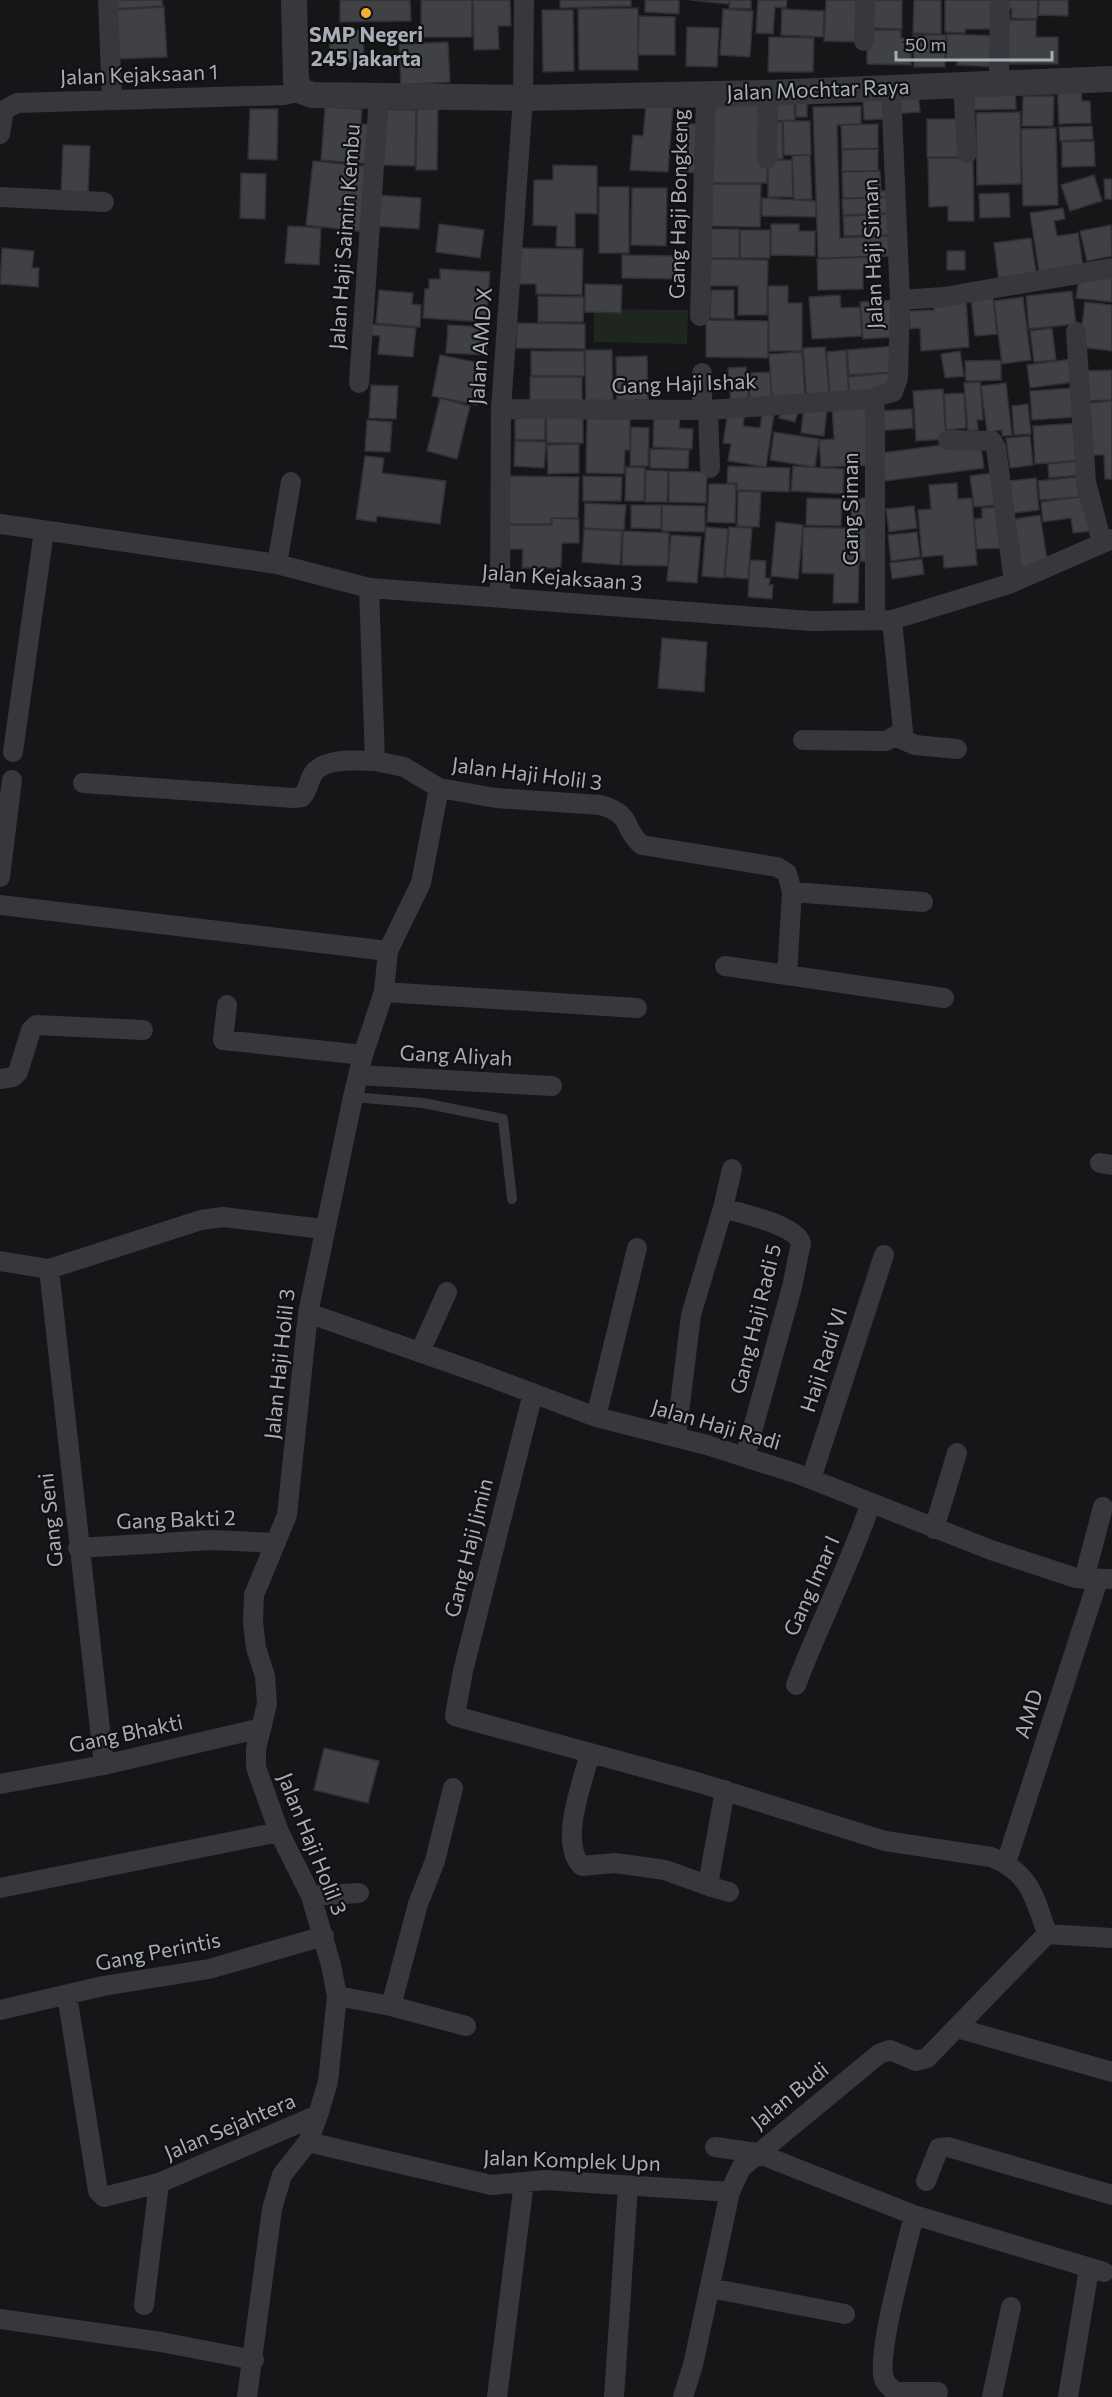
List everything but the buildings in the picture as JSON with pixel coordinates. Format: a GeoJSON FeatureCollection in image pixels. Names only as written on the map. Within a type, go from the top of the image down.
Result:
{"type":"FeatureCollection","features":[{"type":"Feature","properties":{"kind":"street"},"geometry":{"type":"LineString","coordinates":[[108,0],[112,99]]}},
{"type":"Feature","properties":{"kind":"street"},"geometry":{"type":"LineString","coordinates":[[294,0],[296,81],[301,91]]}},
{"type":"Feature","properties":{"kind":"street","name":"Jalan AMD X"},"geometry":{"type":"LineString","coordinates":[[500,598],[501,409],[523,98],[524,0]]}},
{"type":"Feature","properties":{"kind":"street"},"geometry":{"type":"LineString","coordinates":[[864,41],[865,0]]}},
{"type":"Feature","properties":{"kind":"street"},"geometry":{"type":"LineString","coordinates":[[999,82],[1000,0]]}},
{"type":"Feature","properties":{"kind":"street","name":"Jalan Mochtar Raya"},"geometry":{"type":"LineString","coordinates":[[301,91],[312,95],[523,98],[768,93],[1112,79]]}},
{"type":"Feature","properties":{"kind":"street"},"geometry":{"type":"LineString","coordinates":[[963,84],[967,153]]}},
{"type":"Feature","properties":{"kind":"street","name":"Jalan Haji Siman"},"geometry":{"type":"LineString","coordinates":[[869,399],[893,392],[898,378],[900,300],[891,89]]}},
{"type":"Feature","properties":{"kind":"street","name":"Jalan Kejaksaan 1"},"geometry":{"type":"LineString","coordinates":[[0,134],[1,117],[9,105],[112,99],[284,96],[301,91]]}},
{"type":"Feature","properties":{"kind":"street"},"geometry":{"type":"LineString","coordinates":[[767,159],[768,93]]}},
{"type":"Feature","properties":{"kind":"street","name":"Gang Haji Bongkeng"},"geometry":{"type":"LineString","coordinates":[[700,316],[706,94]]}},
{"type":"Feature","properties":{"kind":"street","name":"Jalan Haji Saimin Kembu"},"geometry":{"type":"LineString","coordinates":[[359,383],[379,95]]}},
{"type":"Feature","properties":{"kind":"street"},"geometry":{"type":"LineString","coordinates":[[0,197],[104,202]]}},
{"type":"Feature","properties":{"kind":"street"},"geometry":{"type":"LineString","coordinates":[[900,300],[944,297],[1112,268]]}},
{"type":"Feature","properties":{"kind":"street"},"geometry":{"type":"LineString","coordinates":[[1076,332],[1086,483],[1107,541]]}},
{"type":"Feature","properties":{"kind":"street"},"geometry":{"type":"LineString","coordinates":[[702,373],[710,468]]}},
{"type":"Feature","properties":{"kind":"street","name":"Gang Haji Ishak"},"geometry":{"type":"LineString","coordinates":[[501,409],[705,410],[869,399]]}},
{"type":"Feature","properties":{"kind":"street","name":"Gang Siman"},"geometry":{"type":"LineString","coordinates":[[869,399],[873,403],[875,412],[884,620],[904,727],[897,737]]}},
{"type":"Feature","properties":{"kind":"street"},"geometry":{"type":"LineString","coordinates":[[948,440],[983,439],[992,441],[996,448],[1014,582]]}},
{"type":"Feature","properties":{"kind":"street"},"geometry":{"type":"LineString","coordinates":[[277,564],[291,482]]}},
{"type":"Feature","properties":{"kind":"street","name":"Jalan Kejaksaan 3"},"geometry":{"type":"LineString","coordinates":[[0,524],[277,564],[369,588],[811,621],[884,620],[1014,582],[1107,541]]}},
{"type":"Feature","properties":{"kind":"street"},"geometry":{"type":"LineString","coordinates":[[14,752],[44,531]]}},
{"type":"Feature","properties":{"kind":"street"},"geometry":{"type":"LineString","coordinates":[[369,588],[375,761]]}},
{"type":"Feature","properties":{"kind":"street"},"geometry":{"type":"LineString","coordinates":[[803,740],[886,741],[897,737],[915,745],[957,749]]}},
{"type":"Feature","properties":{"kind":"street"},"geometry":{"type":"LineString","coordinates":[[83,783],[294,798],[302,796],[315,771],[323,767],[335,762],[375,761],[404,767],[439,788]]}},
{"type":"Feature","properties":{"kind":"street"},"geometry":{"type":"LineString","coordinates":[[0,877],[12,780]]}},
{"type":"Feature","properties":{"kind":"street","name":"Jalan Haji Holil 3"},"geometry":{"type":"LineString","coordinates":[[247,2397],[254,2360],[272,2209],[282,2175],[308,2142],[318,2115],[328,2082],[337,1996],[324,1936],[311,1896],[279,1832],[256,1767],[256,1749],[267,1704],[266,1676],[256,1648],[253,1622],[254,1595],[287,1515],[293,1475],[300,1364],[308,1312],[323,1229],[352,1097],[384,992],[388,951],[421,883],[439,788],[496,798],[614,809],[625,818],[634,839],[642,845],[777,867],[787,873],[792,892]]}},
{"type":"Feature","properties":{"kind":"street"},"geometry":{"type":"LineString","coordinates":[[787,975],[792,892],[923,902]]}},
{"type":"Feature","properties":{"kind":"street"},"geometry":{"type":"LineString","coordinates":[[0,905],[388,951]]}},
{"type":"Feature","properties":{"kind":"street"},"geometry":{"type":"LineString","coordinates":[[725,966],[944,998]]}},
{"type":"Feature","properties":{"kind":"street"},"geometry":{"type":"LineString","coordinates":[[384,992],[638,1008]]}},
{"type":"Feature","properties":{"kind":"street"},"geometry":{"type":"LineString","coordinates":[[227,1005],[223,1040],[363,1055]]}},
{"type":"Feature","properties":{"kind":"street"},"geometry":{"type":"LineString","coordinates":[[0,1079],[13,1077],[18,1072],[31,1030],[36,1025],[143,1030]]}},
{"type":"Feature","properties":{"kind":"street","name":"Gang Aliyah"},"geometry":{"type":"LineString","coordinates":[[358,1075],[552,1086]]}},
{"type":"Feature","properties":{"kind":"street"},"geometry":{"type":"LineString","coordinates":[[676,1437],[691,1316],[723,1208],[732,1168]]}},
{"type":"Feature","properties":{"kind":"street","name":"Gang Haji Radi 5"},"geometry":{"type":"LineString","coordinates":[[723,1208],[767,1221],[794,1233],[801,1243],[792,1287],[745,1457]]}},
{"type":"Feature","properties":{"kind":"street"},"geometry":{"type":"LineString","coordinates":[[0,1262],[49,1269],[201,1220],[223,1217],[323,1229]]}},
{"type":"Feature","properties":{"kind":"street"},"geometry":{"type":"LineString","coordinates":[[596,1417],[638,1248]]}},
{"type":"Feature","properties":{"kind":"street","name":"Haji Radi VI"},"geometry":{"type":"LineString","coordinates":[[811,1479],[884,1256]]}},
{"type":"Feature","properties":{"kind":"street","name":"Gang Seni"},"geometry":{"type":"LineString","coordinates":[[49,1269],[78,1548],[104,1765]]}},
{"type":"Feature","properties":{"kind":"street"},"geometry":{"type":"LineString","coordinates":[[420,1352],[447,1292]]}},
{"type":"Feature","properties":{"kind":"street","name":"Jalan Haji Radi"},"geometry":{"type":"LineString","coordinates":[[308,1312],[596,1417],[676,1437],[811,1479],[870,1505],[991,1551],[1098,1579]]}},
{"type":"Feature","properties":{"kind":"street","name":"Gang Haji Jimin"},"geometry":{"type":"LineString","coordinates":[[533,1393],[465,1660],[455,1716],[590,1754]]}},
{"type":"Feature","properties":{"kind":"street"},"geometry":{"type":"LineString","coordinates":[[934,1529],[957,1453]]}},
{"type":"Feature","properties":{"kind":"street","name":"Gang Imar I"},"geometry":{"type":"LineString","coordinates":[[796,1685],[821,1621],[853,1556],[870,1505]]}},
{"type":"Feature","properties":{"kind":"street","name":"AMD"},"geometry":{"type":"LineString","coordinates":[[1006,1863],[1098,1579],[1103,1507]]}},
{"type":"Feature","properties":{"kind":"street","name":"Gang Bakti 2"},"geometry":{"type":"LineString","coordinates":[[78,1548],[211,1540],[276,1543]]}},
{"type":"Feature","properties":{"kind":"street","name":"Gang Bhakti"},"geometry":{"type":"LineString","coordinates":[[0,1784],[104,1765],[261,1728]]}},
{"type":"Feature","properties":{"kind":"street"},"geometry":{"type":"LineString","coordinates":[[725,1790],[709,1879],[720,1889],[665,1870],[615,1863],[582,1866],[575,1859],[571,1835],[590,1754],[725,1790],[885,1841],[991,1857],[1006,1863],[1020,1874],[1032,1890],[1047,1934],[1112,1938]]}},
{"type":"Feature","properties":{"kind":"street"},"geometry":{"type":"LineString","coordinates":[[391,2006],[417,1904],[435,1861],[453,1788]]}},
{"type":"Feature","properties":{"kind":"street"},"geometry":{"type":"LineString","coordinates":[[0,1888],[279,1832]]}},
{"type":"Feature","properties":{"kind":"street"},"geometry":{"type":"LineString","coordinates":[[311,1896],[359,1893]]}},
{"type":"Feature","properties":{"kind":"street","name":"Jalan Budi"},"geometry":{"type":"LineString","coordinates":[[683,2397],[710,2288],[730,2192],[741,2168],[879,2054],[896,2051],[921,2061],[931,2054],[1047,1934]]}},
{"type":"Feature","properties":{"kind":"street","name":"Gang Perintis"},"geometry":{"type":"LineString","coordinates":[[0,2010],[103,1986],[209,1969],[324,1936]]}},
{"type":"Feature","properties":{"kind":"street","name":"Jalan Sejahtera"},"geometry":{"type":"LineString","coordinates":[[67,1995],[100,2195],[109,2197],[159,2183],[318,2115]]}},
{"type":"Feature","properties":{"kind":"street"},"geometry":{"type":"LineString","coordinates":[[337,1996],[391,2006],[466,2026]]}},
{"type":"Feature","properties":{"kind":"street"},"geometry":{"type":"LineString","coordinates":[[957,2028],[1112,2072]]}},
{"type":"Feature","properties":{"kind":"street","name":"Jalan Komplek Upn"},"geometry":{"type":"LineString","coordinates":[[308,2142],[490,2185],[502,2186],[524,2181],[730,2192]]}},
{"type":"Feature","properties":{"kind":"street"},"geometry":{"type":"LineString","coordinates":[[716,2147],[757,2153],[914,2215],[1097,2271],[1068,2397]]}},
{"type":"Feature","properties":{"kind":"street"},"geometry":{"type":"LineString","coordinates":[[926,2181],[939,2148],[948,2147],[1112,2195]]}},
{"type":"Feature","properties":{"kind":"street"},"geometry":{"type":"LineString","coordinates":[[497,2397],[524,2181]]}},
{"type":"Feature","properties":{"kind":"street"},"geometry":{"type":"LineString","coordinates":[[144,2305],[159,2183]]}},
{"type":"Feature","properties":{"kind":"street"},"geometry":{"type":"LineString","coordinates":[[614,2397],[628,2186]]}},
{"type":"Feature","properties":{"kind":"street"},"geometry":{"type":"LineString","coordinates":[[914,2215],[886,2334],[883,2373],[895,2395],[938,2392]]}},
{"type":"Feature","properties":{"kind":"street"},"geometry":{"type":"LineString","coordinates":[[710,2288],[845,2314]]}},
{"type":"Feature","properties":{"kind":"street"},"geometry":{"type":"LineString","coordinates":[[992,2397],[1011,2307]]}},
{"type":"Feature","properties":{"kind":"street"},"geometry":{"type":"LineString","coordinates":[[0,2319],[161,2342],[254,2360]]}},
{"type":"Feature","properties":{"kind":"lane"},"geometry":{"type":"LineString","coordinates":[[352,1097],[423,1103],[503,1119],[512,1199]]}},
{"type":"Feature","properties":{"kind":"shaded area"},"geometry":{"type":"Polygon","coordinates":[[[594,309],[688,310],[687,344],[594,342],[594,309]]]}},
{"type":"Feature","properties":{"kind":"place","name":"SMP Negeri 245 Jakarta"},"geometry":{"type":"Point","coordinates":[366,13]}}]}
